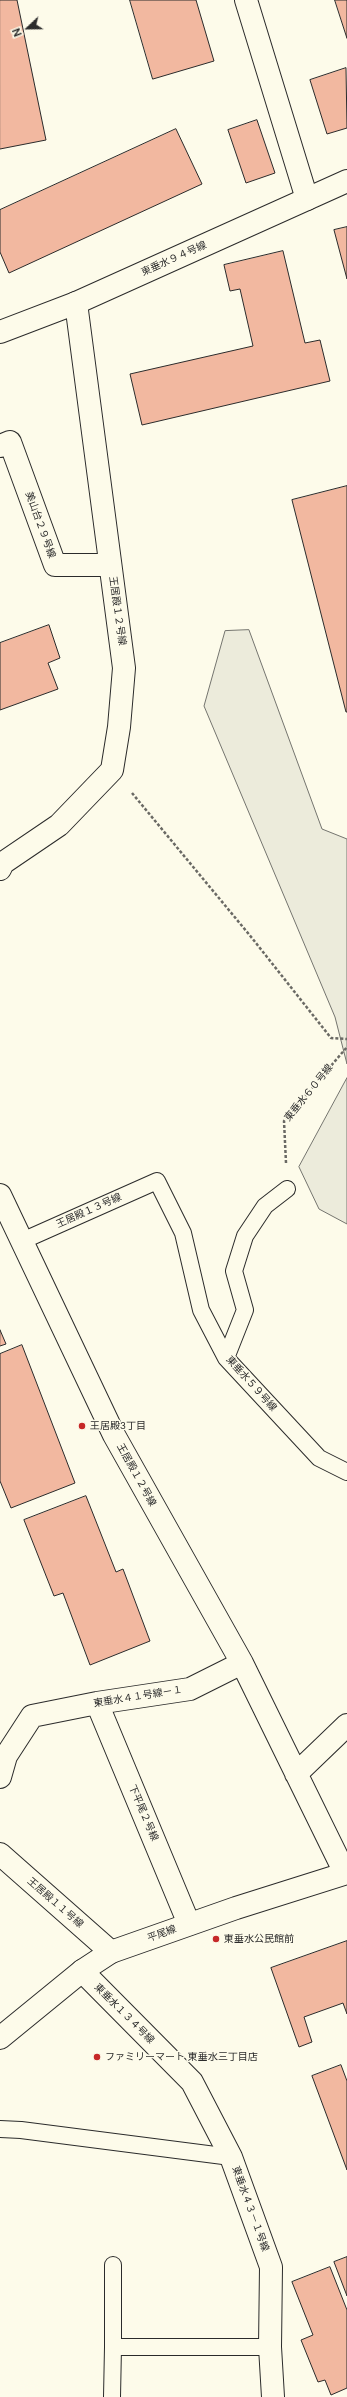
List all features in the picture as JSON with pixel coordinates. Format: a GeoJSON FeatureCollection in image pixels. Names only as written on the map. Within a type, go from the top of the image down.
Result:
{"type":"FeatureCollection","features":[{"type":"Feature","properties":{"kind":"street"},"geometry":{"type":"LineString","coordinates":[[246,0],[307,199]]}},
{"type":"Feature","properties":{"kind":"street","name":"東垂水９４号線"},"geometry":{"type":"LineString","coordinates":[[0,332],[76,303],[347,181]]}},
{"type":"Feature","properties":{"kind":"street","name":"王居殿１２号線"},"geometry":{"type":"LineString","coordinates":[[76,303],[124,668],[119,727],[112,770]]}},
{"type":"Feature","properties":{"kind":"street","name":"美山台２９号線"},"geometry":{"type":"LineString","coordinates":[[0,446],[10,442],[54,566],[110,565]]}},
{"type":"Feature","properties":{"kind":"street"},"geometry":{"type":"LineString","coordinates":[[0,869],[3,863],[59,825],[112,770]]}},
{"type":"Feature","properties":{"kind":"street","name":"王居殿１２号線"},"geometry":{"type":"LineString","coordinates":[[0,1195],[114,1436],[242,1663]]}},
{"type":"Feature","properties":{"kind":"street"},"geometry":{"type":"LineString","coordinates":[[242,1663],[346,1873]]}},
{"type":"Feature","properties":{"kind":"street","name":"東垂水４１号線－１"},"geometry":{"type":"LineString","coordinates":[[0,1777],[6,1756],[32,1716],[97,1703],[190,1689],[242,1663]]}},
{"type":"Feature","properties":{"kind":"street","name":"下平尾２号線"},"geometry":{"type":"LineString","coordinates":[[97,1703],[189,1924]]}},
{"type":"Feature","properties":{"kind":"street"},"geometry":{"type":"LineString","coordinates":[[296,1774],[347,1724]]}},
{"type":"Feature","properties":{"kind":"street","name":"王居殿１１号線"},"geometry":{"type":"LineString","coordinates":[[0,1854],[111,1952]]}},
{"type":"Feature","properties":{"kind":"street","name":"平尾線"},"geometry":{"type":"LineString","coordinates":[[0,2038],[82,1972],[111,1952],[189,1924],[346,1873]]}},
{"type":"Feature","properties":{"kind":"street","name":"東垂水１３４号線"},"geometry":{"type":"LineString","coordinates":[[82,1972],[192,2082],[231,2157]]}},
{"type":"Feature","properties":{"kind":"street","name":"東垂水４３－１号線"},"geometry":{"type":"LineString","coordinates":[[231,2157],[271,2267],[270,2347],[273,2397]]}},
{"type":"Feature","properties":{"kind":"lane","name":"王居殿１３号線"},"geometry":{"type":"LineString","coordinates":[[22,1241],[157,1181]]}},
{"type":"Feature","properties":{"kind":"lane","name":"東垂水５９号線"},"geometry":{"type":"LineString","coordinates":[[157,1181],[184,1234],[201,1310],[226,1358],[319,1458],[347,1472]]}},
{"type":"Feature","properties":{"kind":"lane"},"geometry":{"type":"LineString","coordinates":[[226,1358],[245,1310],[234,1271],[245,1236],[265,1206],[287,1190]]}},
{"type":"Feature","properties":{"kind":"lane","name":"東垂水４３－１号線"},"geometry":{"type":"LineString","coordinates":[[0,2129],[21,2130],[231,2157]]}},
{"type":"Feature","properties":{"kind":"lane"},"geometry":{"type":"LineString","coordinates":[[112,2397],[113,2265]]}},
{"type":"Feature","properties":{"kind":"lane"},"geometry":{"type":"LineString","coordinates":[[113,2346],[270,2347]]}},
{"type":"Feature","properties":{"kind":"path"},"geometry":{"type":"LineString","coordinates":[[112,770],[252,938],[331,1038],[347,1039]]}},
{"type":"Feature","properties":{"kind":"path","name":"東垂水６０号線"},"geometry":{"type":"LineString","coordinates":[[287,1190],[284,1121],[347,1048]]}},
{"type":"Feature","properties":{"kind":"shaded area"},"geometry":{"type":"Polygon","coordinates":[[[249,630],[322,829],[347,839],[347,1064],[335,1017],[204,706],[225,631],[249,630]]]}},
{"type":"Feature","properties":{"kind":"shaded area"},"geometry":{"type":"Polygon","coordinates":[[[347,1078],[347,1224],[319,1209],[299,1167],[347,1078]]]}},
{"type":"Feature","properties":{"kind":"building"},"geometry":{"type":"Polygon","coordinates":[[[0,0],[17,0],[46,140],[0,149],[0,0]]]}},
{"type":"Feature","properties":{"kind":"building"},"geometry":{"type":"Polygon","coordinates":[[[130,0],[196,0],[214,61],[153,79],[130,0]]]}},
{"type":"Feature","properties":{"kind":"building"},"geometry":{"type":"Polygon","coordinates":[[[335,0],[347,0],[347,38],[335,0]]]}},
{"type":"Feature","properties":{"kind":"building"},"geometry":{"type":"Polygon","coordinates":[[[346,68],[347,128],[327,134],[310,80],[346,68]]]}},
{"type":"Feature","properties":{"kind":"building"},"geometry":{"type":"Polygon","coordinates":[[[257,120],[275,173],[246,183],[228,130],[257,120]]]}},
{"type":"Feature","properties":{"kind":"building"},"geometry":{"type":"Polygon","coordinates":[[[176,129],[202,184],[9,273],[0,252],[0,210],[176,129]]]}},
{"type":"Feature","properties":{"kind":"building"},"geometry":{"type":"Polygon","coordinates":[[[347,227],[347,279],[334,230],[347,227]]]}},
{"type":"Feature","properties":{"kind":"building"},"geometry":{"type":"Polygon","coordinates":[[[283,251],[305,343],[320,340],[330,381],[142,425],[130,374],[253,346],[240,289],[230,291],[224,265],[283,251]]]}},
{"type":"Feature","properties":{"kind":"building"},"geometry":{"type":"Polygon","coordinates":[[[347,486],[347,712],[346,712],[292,500],[347,486]]]}},
{"type":"Feature","properties":{"kind":"building"},"geometry":{"type":"Polygon","coordinates":[[[49,625],[60,658],[48,663],[58,689],[0,710],[0,643],[49,625]]]}},
{"type":"Feature","properties":{"kind":"building"},"geometry":{"type":"Polygon","coordinates":[[[0,1330],[6,1344],[0,1346],[0,1330]]]}},
{"type":"Feature","properties":{"kind":"building"},"geometry":{"type":"Polygon","coordinates":[[[22,1345],[75,1483],[11,1508],[0,1481],[0,1354],[22,1345]]]}},
{"type":"Feature","properties":{"kind":"building"},"geometry":{"type":"Polygon","coordinates":[[[86,1496],[116,1572],[123,1569],[150,1641],[90,1665],[63,1593],[54,1596],[24,1520],[86,1496]]]}},
{"type":"Feature","properties":{"kind":"building"},"geometry":{"type":"Polygon","coordinates":[[[347,1941],[347,2014],[343,2003],[304,2017],[312,2042],[299,2047],[271,1968],[347,1941]]]}},
{"type":"Feature","properties":{"kind":"building"},"geometry":{"type":"Polygon","coordinates":[[[341,2065],[347,2081],[347,2170],[312,2076],[341,2065]]]}},
{"type":"Feature","properties":{"kind":"building"},"geometry":{"type":"Polygon","coordinates":[[[347,2257],[347,2296],[334,2262],[347,2257]]]}},
{"type":"Feature","properties":{"kind":"building"},"geometry":{"type":"Polygon","coordinates":[[[330,2267],[347,2310],[347,2388],[331,2395],[325,2380],[318,2382],[301,2340],[313,2335],[292,2282],[330,2267]]]}},
{"type":"Feature","properties":{"kind":"place","name":"王居殿3丁目"},"geometry":{"type":"Point","coordinates":[82,1426]}},
{"type":"Feature","properties":{"kind":"place","name":"東垂水公民館前"},"geometry":{"type":"Point","coordinates":[216,1939]}},
{"type":"Feature","properties":{"kind":"place","name":"ファミリーマート 東垂水三丁目店"},"geometry":{"type":"Point","coordinates":[97,2057]}}]}
